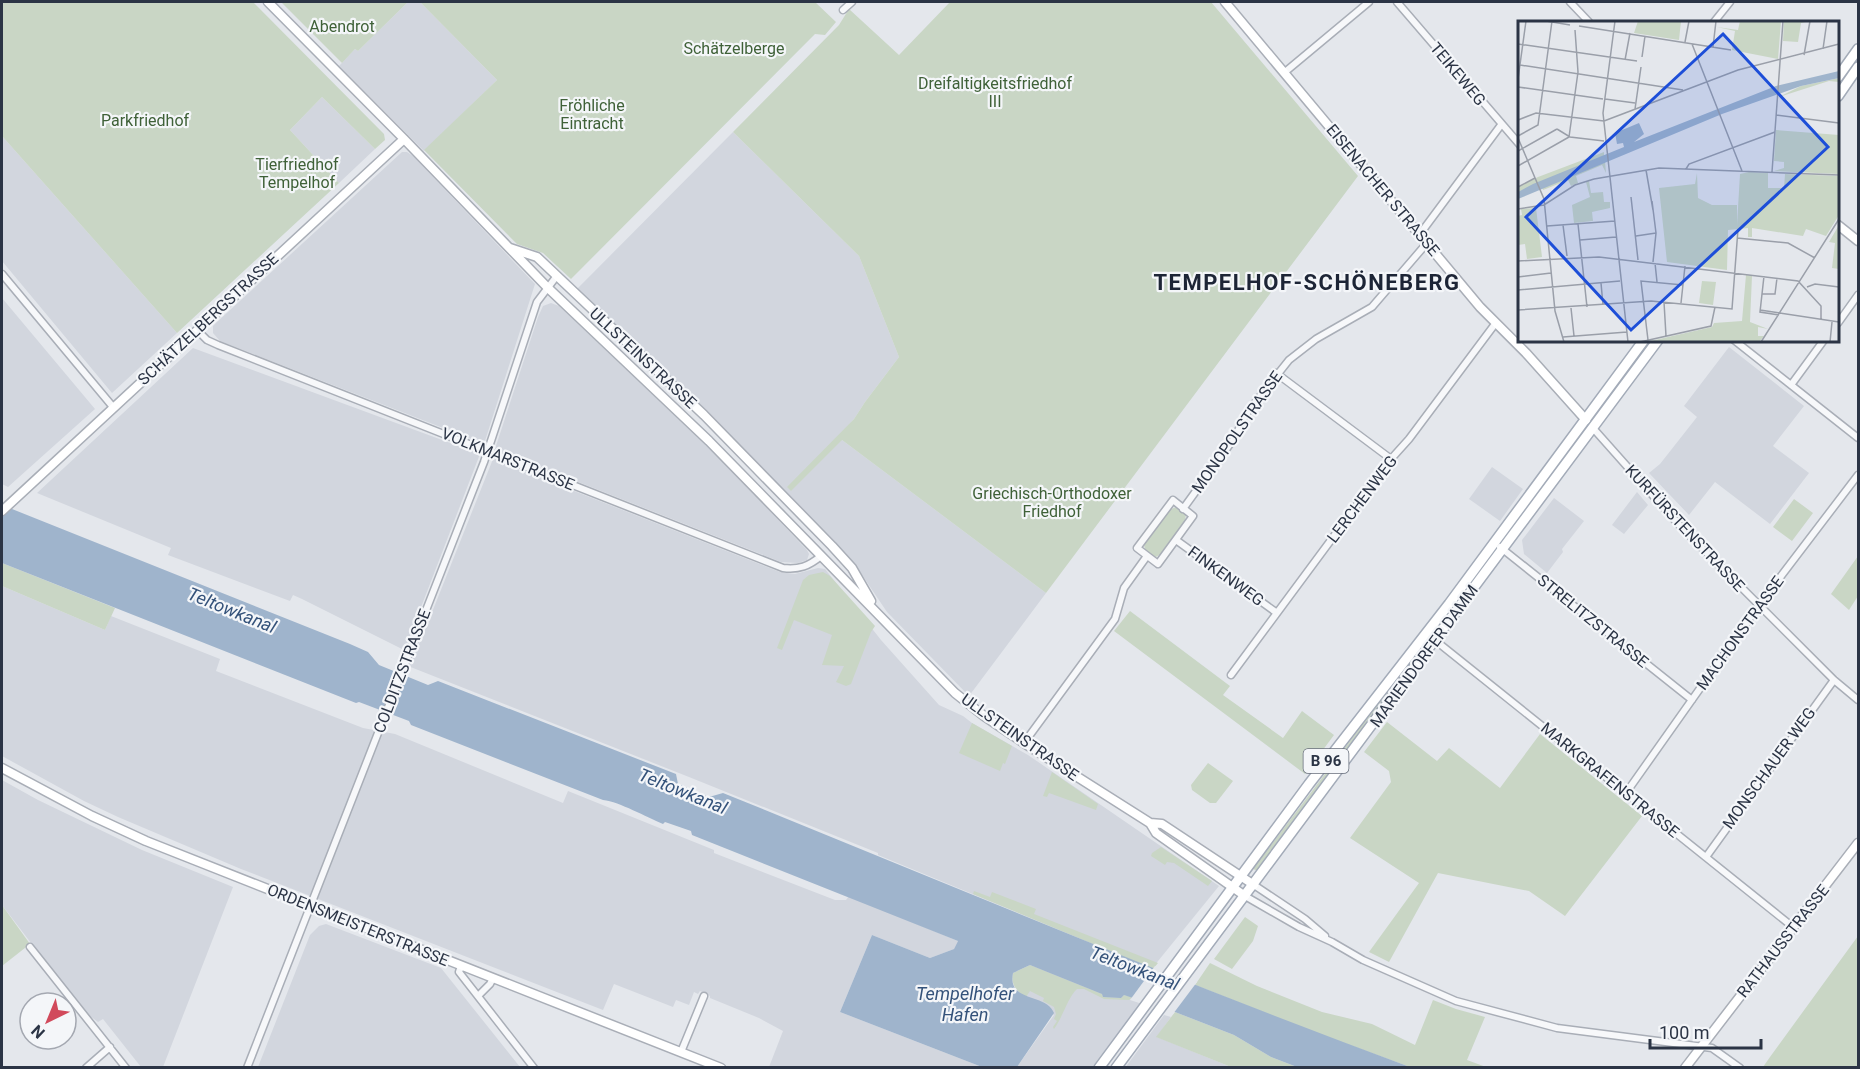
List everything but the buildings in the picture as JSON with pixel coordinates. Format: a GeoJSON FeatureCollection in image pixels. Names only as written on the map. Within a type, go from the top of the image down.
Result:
{"type":"FeatureCollection","features":[{"type":"Feature","properties":{"kind":"main road"},"geometry":{"type":"LineString","coordinates":[[1839,76],[1858,49]]}},
{"type":"Feature","properties":{"kind":"main road"},"geometry":{"type":"LineString","coordinates":[[1839,95],[1858,67]]}},
{"type":"Feature","properties":{"kind":"main road","name":"MARIENDORFER DAMM"},"geometry":{"type":"LineString","coordinates":[[1116,1068],[1435,640],[1498,546],[1643,342]]}},
{"type":"Feature","properties":{"kind":"main road","name":"MARIENDORFER DAMM"},"geometry":{"type":"LineString","coordinates":[[1099,1068],[1323,766],[1426,633],[1593,428],[1657,342]]}},
{"type":"Feature","properties":{"kind":"street","name":"ULLSTEINSTRASSE"},"geometry":{"type":"LineString","coordinates":[[267,2],[573,313],[709,441],[956,693],[984,716],[1150,823],[1156,833],[1245,896],[1363,960],[1456,1001],[1557,1028],[1716,1050],[1740,1068]]}},
{"type":"Feature","properties":{"kind":"street"},"geometry":{"type":"LineString","coordinates":[[843,10],[852,2]]}},
{"type":"Feature","properties":{"kind":"street","name":"EISENACHER STRASSE"},"geometry":{"type":"LineString","coordinates":[[1225,2],[1495,324],[1526,353],[1593,428]]}},
{"type":"Feature","properties":{"kind":"street"},"geometry":{"type":"LineString","coordinates":[[1285,72],[1369,2]]}},
{"type":"Feature","properties":{"kind":"street","name":"TEIKEWEG"},"geometry":{"type":"LineString","coordinates":[[1397,2],[1518,143]]}},
{"type":"Feature","properties":{"kind":"street"},"geometry":{"type":"LineString","coordinates":[[1570,2],[1588,21]]}},
{"type":"Feature","properties":{"kind":"street"},"geometry":{"type":"LineString","coordinates":[[1715,21],[1730,2]]}},
{"type":"Feature","properties":{"kind":"street"},"geometry":{"type":"LineString","coordinates":[[1420,234],[1501,125]]}},
{"type":"Feature","properties":{"kind":"street","name":"SCHÄTZELBERGSTRASSE"},"geometry":{"type":"LineString","coordinates":[[2,511],[404,139]]}},
{"type":"Feature","properties":{"kind":"street"},"geometry":{"type":"LineString","coordinates":[[1839,226],[1858,241]]}},
{"type":"Feature","properties":{"kind":"street","name":"MONOPOLSTRASSE"},"geometry":{"type":"LineString","coordinates":[[1183,508],[1235,437],[1246,414],[1276,374],[1309,343],[1372,307],[1427,243]]}},
{"type":"Feature","properties":{"kind":"street","name":"ULLSTEINSTRASSE"},"geometry":{"type":"LineString","coordinates":[[507,247],[537,257],[683,396],[852,568],[876,611]]}},
{"type":"Feature","properties":{"kind":"street"},"geometry":{"type":"LineString","coordinates":[[2,274],[113,407]]}},
{"type":"Feature","properties":{"kind":"street","name":"COLDITZSTRASSE"},"geometry":{"type":"LineString","coordinates":[[247,1068],[488,452],[535,309],[547,287],[556,277]]}},
{"type":"Feature","properties":{"kind":"street"},"geometry":{"type":"LineString","coordinates":[[1839,322],[1858,295]]}},
{"type":"Feature","properties":{"kind":"street"},"geometry":{"type":"LineString","coordinates":[[573,313],[583,302]]}},
{"type":"Feature","properties":{"kind":"street","name":"LERCHENWEG"},"geometry":{"type":"LineString","coordinates":[[1231,675],[1390,459],[1409,439],[1495,324]]}},
{"type":"Feature","properties":{"kind":"street","name":"VOLKMARSTRASSE"},"geometry":{"type":"LineString","coordinates":[[197,330],[207,340],[218,345],[783,568],[801,568],[821,556]]}},
{"type":"Feature","properties":{"kind":"street"},"geometry":{"type":"LineString","coordinates":[[1737,342],[1858,438]]}},
{"type":"Feature","properties":{"kind":"street"},"geometry":{"type":"LineString","coordinates":[[1791,385],[1823,342]]}},
{"type":"Feature","properties":{"kind":"street"},"geometry":{"type":"LineString","coordinates":[[1276,374],[1390,459]]}},
{"type":"Feature","properties":{"kind":"street","name":"KURFÜRSTENSTRASSE"},"geometry":{"type":"LineString","coordinates":[[1593,428],[1680,526],[1834,680],[1858,700]]}},
{"type":"Feature","properties":{"kind":"street","name":"MACHONSTRASSE"},"geometry":{"type":"LineString","coordinates":[[1626,793],[1759,605],[1858,475]]}},
{"type":"Feature","properties":{"kind":"street"},"geometry":{"type":"LineString","coordinates":[[760,492],[770,482]]}},
{"type":"Feature","properties":{"kind":"street","name":"MONOPOLSTRASSE"},"geometry":{"type":"LineString","coordinates":[[1173,500],[1193,516],[1176,540],[1158,564],[1137,548],[1173,500]]}},
{"type":"Feature","properties":{"kind":"street","name":"FINKENWEG"},"geometry":{"type":"LineString","coordinates":[[1176,540],[1277,613]]}},
{"type":"Feature","properties":{"kind":"street"},"geometry":{"type":"LineString","coordinates":[[821,556],[832,546]]}},
{"type":"Feature","properties":{"kind":"street","name":"STRELITZSTRASSE"},"geometry":{"type":"LineString","coordinates":[[1498,546],[1692,700]]}},
{"type":"Feature","properties":{"kind":"street"},"geometry":{"type":"LineString","coordinates":[[1024,743],[1115,619],[1124,588],[1147,556]]}},
{"type":"Feature","properties":{"kind":"street","name":"MARKGRAFENSTRASSE"},"geometry":{"type":"LineString","coordinates":[[1426,633],[1793,927]]}},
{"type":"Feature","properties":{"kind":"street","name":"MONSCHAUER WEG"},"geometry":{"type":"LineString","coordinates":[[1706,857],[1834,680]]}},
{"type":"Feature","properties":{"kind":"street","name":"ORDENSMEISTERSTRASSE"},"geometry":{"type":"LineString","coordinates":[[2,768],[82,811],[146,841],[721,1068]]}},
{"type":"Feature","properties":{"kind":"street","name":"ULLSTEINSTRASSE"},"geometry":{"type":"LineString","coordinates":[[1150,823],[1162,824],[1305,919],[1332,942]]}},
{"type":"Feature","properties":{"kind":"street","name":"RATHAUSSTRASSE"},"geometry":{"type":"LineString","coordinates":[[1685,1068],[1858,843]]}},
{"type":"Feature","properties":{"kind":"street"},"geometry":{"type":"LineString","coordinates":[[30,947],[126,1068]]}},
{"type":"Feature","properties":{"kind":"street"},"geometry":{"type":"LineString","coordinates":[[461,966],[459,972],[534,1068]]}},
{"type":"Feature","properties":{"kind":"street"},"geometry":{"type":"LineString","coordinates":[[477,996],[493,978]]}},
{"type":"Feature","properties":{"kind":"street"},"geometry":{"type":"LineString","coordinates":[[681,1052],[704,996]]}},
{"type":"Feature","properties":{"kind":"street"},"geometry":{"type":"LineString","coordinates":[[86,1068],[110,1047]]}},
{"type":"Feature","properties":{"kind":"shaded area"},"geometry":{"type":"Polygon","coordinates":[[[408,2],[420,2],[497,80],[424,151],[339,66],[355,49],[358,51],[408,2]]]}},
{"type":"Feature","properties":{"kind":"shaded area"},"geometry":{"type":"Polygon","coordinates":[[[322,97],[375,149],[339,183],[290,130],[322,97]]]}},
{"type":"Feature","properties":{"kind":"shaded area"},"geometry":{"type":"Polygon","coordinates":[[[733,132],[859,256],[899,357],[854,419],[838,437],[1046,593],[969,696],[887,612],[856,566],[769,474],[577,289],[733,132]]]}},
{"type":"Feature","properties":{"kind":"shaded area"},"geometry":{"type":"Polygon","coordinates":[[[2,136],[177,333],[112,393],[2,261],[2,136]]]}},
{"type":"Feature","properties":{"kind":"shaded area"},"geometry":{"type":"Polygon","coordinates":[[[402,152],[413,156],[535,284],[484,444],[220,341],[213,333],[213,326],[217,322],[402,152]]]}},
{"type":"Feature","properties":{"kind":"shaded area"},"geometry":{"type":"Polygon","coordinates":[[[2,298],[95,409],[8,487],[2,484],[2,298]]]}},
{"type":"Feature","properties":{"kind":"shaded area"},"geometry":{"type":"Polygon","coordinates":[[[551,303],[559,306],[718,457],[807,550],[809,554],[807,560],[798,563],[781,562],[495,449],[538,317],[543,306],[551,303]]]}},
{"type":"Feature","properties":{"kind":"shaded area"},"geometry":{"type":"Polygon","coordinates":[[[1729,347],[1804,406],[1773,446],[1809,473],[1770,524],[1715,482],[1689,515],[1649,473],[1660,464],[1697,417],[1684,406],[1729,347]]]}},
{"type":"Feature","properties":{"kind":"shaded area"},"geometry":{"type":"Polygon","coordinates":[[[193,348],[480,454],[406,651],[293,595],[290,601],[168,555],[171,548],[37,493],[193,348]]]}},
{"type":"Feature","properties":{"kind":"shaded area"},"geometry":{"type":"Polygon","coordinates":[[[493,459],[780,572],[795,574],[818,568],[825,569],[881,640],[939,705],[963,716],[1028,755],[1219,886],[1154,966],[987,900],[878,855],[878,853],[408,666],[421,640],[493,459]]]}},
{"type":"Feature","properties":{"kind":"shaded area"},"geometry":{"type":"Polygon","coordinates":[[[1492,467],[1523,489],[1500,521],[1469,499],[1492,467]]]}},
{"type":"Feature","properties":{"kind":"shaded area"},"geometry":{"type":"Polygon","coordinates":[[[1637,492],[1648,505],[1624,534],[1612,525],[1637,492]]]}},
{"type":"Feature","properties":{"kind":"shaded area"},"geometry":{"type":"Polygon","coordinates":[[[1554,498],[1584,521],[1547,573],[1524,554],[1522,540],[1554,498]]]}},
{"type":"Feature","properties":{"kind":"shaded area"},"geometry":{"type":"Polygon","coordinates":[[[2,586],[105,630],[111,616],[220,659],[216,671],[363,728],[395,734],[563,803],[568,791],[714,850],[714,853],[835,900],[846,900],[849,896],[958,941],[954,949],[930,958],[872,935],[840,1012],[982,1067],[769,1067],[783,1031],[759,1018],[710,998],[700,991],[698,994],[694,992],[689,1005],[676,1000],[673,1007],[614,984],[603,1010],[241,869],[84,801],[2,756],[2,586]]]}},
{"type":"Feature","properties":{"kind":"shaded area"},"geometry":{"type":"Polygon","coordinates":[[[2,780],[142,850],[233,887],[163,1067],[141,1067],[103,1019],[98,1022],[82,1010],[78,1005],[78,991],[68,991],[2,905],[2,780]]]}},
{"type":"Feature","properties":{"kind":"shaded area"},"geometry":{"type":"Polygon","coordinates":[[[326,924],[441,968],[520,1067],[258,1067],[310,935],[319,926],[326,924]]]}},
{"type":"Feature","properties":{"kind":"shaded area"},"geometry":{"type":"Polygon","coordinates":[[[1029,965],[1143,1001],[1093,1067],[1017,1067],[1054,1015],[1020,994],[1029,965]]]}},
{"type":"Feature","properties":{"kind":"shaded area"},"geometry":{"type":"Polygon","coordinates":[[[1164,1015],[1171,1017],[1157,1037],[1231,1067],[1125,1068],[1164,1015]]]}},
{"type":"Feature","properties":{"kind":"green space","name":"Parkfriedhof"},"geometry":{"type":"Polygon","coordinates":[[[2,2],[253,2],[384,134],[385,140],[375,149],[322,97],[290,130],[339,183],[177,333],[2,136],[2,2]]]}},
{"type":"Feature","properties":{"kind":"green space","name":"Abendrot"},"geometry":{"type":"Polygon","coordinates":[[[281,2],[408,2],[358,51],[355,49],[342,63],[281,2]]]}},
{"type":"Feature","properties":{"kind":"green space","name":"Fröhliche Eintracht"},"geometry":{"type":"Polygon","coordinates":[[[420,2],[815,2],[836,22],[825,35],[815,34],[571,279],[543,253],[517,244],[424,150],[497,80],[420,2]]]}},
{"type":"Feature","properties":{"kind":"green space"},"geometry":{"type":"Polygon","coordinates":[[[950,2],[1211,2],[1358,176],[1046,593],[842,440],[791,491],[787,487],[854,419],[899,357],[859,256],[733,132],[839,25],[849,9],[899,55],[950,2]]]}},
{"type":"Feature","properties":{"kind":"green space"},"geometry":{"type":"Polygon","coordinates":[[[1794,499],[1813,513],[1792,541],[1773,527],[1794,499]]]}},
{"type":"Feature","properties":{"kind":"green space"},"geometry":{"type":"Polygon","coordinates":[[[1176,507],[1186,514],[1185,521],[1161,554],[1156,557],[1146,551],[1144,544],[1169,510],[1176,507]]]}},
{"type":"Feature","properties":{"kind":"green space"},"geometry":{"type":"Polygon","coordinates":[[[1858,556],[1858,596],[1849,610],[1831,594],[1858,556]]]}},
{"type":"Feature","properties":{"kind":"green space"},"geometry":{"type":"Polygon","coordinates":[[[2,563],[115,608],[105,630],[2,586],[2,563]]]}},
{"type":"Feature","properties":{"kind":"green space"},"geometry":{"type":"Polygon","coordinates":[[[823,572],[830,576],[875,626],[851,684],[846,686],[836,682],[844,666],[822,665],[832,635],[794,620],[782,650],[777,648],[803,580],[809,575],[823,572]]]}},
{"type":"Feature","properties":{"kind":"green space"},"geometry":{"type":"Polygon","coordinates":[[[1130,611],[1230,686],[1223,695],[1283,738],[1302,711],[1334,735],[1305,774],[1114,631],[1130,611]]]}},
{"type":"Feature","properties":{"kind":"green space"},"geometry":{"type":"Polygon","coordinates":[[[1422,646],[1424,647],[1258,871],[1253,869],[1422,646]]]}},
{"type":"Feature","properties":{"kind":"green space"},"geometry":{"type":"Polygon","coordinates":[[[1387,722],[1437,761],[1449,748],[1500,788],[1540,734],[1642,816],[1565,916],[1529,891],[1438,873],[1389,962],[1369,952],[1419,883],[1350,838],[1391,782],[1389,771],[1364,752],[1387,722]]]}},
{"type":"Feature","properties":{"kind":"green space"},"geometry":{"type":"Polygon","coordinates":[[[972,723],[1012,746],[1000,771],[959,753],[972,723]]]}},
{"type":"Feature","properties":{"kind":"green space"},"geometry":{"type":"Polygon","coordinates":[[[1208,763],[1233,781],[1216,803],[1210,803],[1192,790],[1191,785],[1208,763]]]}},
{"type":"Feature","properties":{"kind":"green space"},"geometry":{"type":"Polygon","coordinates":[[[1052,772],[1098,804],[1096,810],[1049,793],[1047,797],[1043,796],[1052,772]]]}},
{"type":"Feature","properties":{"kind":"green space"},"geometry":{"type":"Polygon","coordinates":[[[1161,847],[1212,881],[1208,886],[1174,863],[1167,862],[1165,865],[1151,856],[1161,847]]]}},
{"type":"Feature","properties":{"kind":"green space"},"geometry":{"type":"Polygon","coordinates":[[[974,891],[990,897],[992,892],[1036,909],[1034,914],[1158,963],[1153,969],[973,894],[974,891]]]}},
{"type":"Feature","properties":{"kind":"green space"},"geometry":{"type":"Polygon","coordinates":[[[2,905],[30,944],[2,966],[2,905]]]}},
{"type":"Feature","properties":{"kind":"green space"},"geometry":{"type":"Polygon","coordinates":[[[1245,917],[1258,926],[1253,941],[1232,969],[1214,959],[1245,917]]]}},
{"type":"Feature","properties":{"kind":"green space"},"geometry":{"type":"Polygon","coordinates":[[[1858,936],[1858,1067],[1763,1067],[1770,1057],[1858,936]]]}},
{"type":"Feature","properties":{"kind":"green space"},"geometry":{"type":"Polygon","coordinates":[[[1210,963],[1257,986],[1322,1012],[1372,1024],[1415,1045],[1433,1000],[1485,1017],[1467,1060],[1486,1067],[1410,1067],[1311,1031],[1195,985],[1210,963]]]}},
{"type":"Feature","properties":{"kind":"green space"},"geometry":{"type":"Polygon","coordinates":[[[1030,965],[1102,994],[1103,997],[1121,998],[1124,995],[1132,997],[1129,1000],[1104,999],[1084,989],[1077,989],[1054,1029],[1057,1021],[1054,1019],[1056,1014],[1054,1007],[1043,1001],[1044,998],[1030,991],[1026,997],[1013,984],[1013,973],[1030,965]]]}},
{"type":"Feature","properties":{"kind":"green space"},"geometry":{"type":"Polygon","coordinates":[[[1175,1012],[1234,1035],[1271,1057],[1297,1067],[1231,1067],[1156,1037],[1175,1012]]]}},
{"type":"Feature","properties":{"kind":"water"},"geometry":{"type":"Polygon","coordinates":[[[2,505],[350,644],[368,652],[379,665],[428,685],[438,681],[676,774],[678,784],[709,797],[723,793],[1151,967],[1410,1067],[1297,1067],[1271,1057],[1234,1035],[1175,1012],[1124,995],[1121,998],[1103,997],[1102,994],[1030,965],[1013,973],[1013,983],[1016,989],[1021,994],[1044,1003],[1054,1013],[1017,1067],[982,1067],[840,1012],[872,935],[930,958],[954,949],[958,941],[692,835],[691,831],[665,822],[663,824],[610,801],[411,725],[409,721],[359,702],[356,703],[2,563],[2,505]]]}},
{"type":"Feature","properties":{"kind":"pier"},"geometry":{"type":"Polygon","coordinates":[[[1155,966],[1197,982],[1173,1014],[1130,1000],[1155,966]]]}},
{"type":"Feature","properties":{"kind":"district","name":"TEMPELHOF-SCHÖNEBERG"},"geometry":{"type":"Point","coordinates":[1307,282]}},
{"type":"Feature","properties":{"kind":"park label","name":"Schätzelberge"},"geometry":{"type":"Point","coordinates":[734,48]}},
{"type":"Feature","properties":{"kind":"park label","name":"Dreifaltigkeitsfriedhof III"},"geometry":{"type":"Point","coordinates":[995,92]}},
{"type":"Feature","properties":{"kind":"park label","name":"Tierfriedhof Tempelhof"},"geometry":{"type":"Point","coordinates":[297,173]}},
{"type":"Feature","properties":{"kind":"park label","name":"Griechisch-Orthodoxer Friedhof"},"geometry":{"type":"Point","coordinates":[1052,502]}},
{"type":"Feature","properties":{"kind":"water label","name":"Teltowkanal"},"geometry":{"type":"Point","coordinates":[232,610]}},
{"type":"Feature","properties":{"kind":"water label","name":"Teltowkanal"},"geometry":{"type":"Point","coordinates":[683,791]}},
{"type":"Feature","properties":{"kind":"water label","name":"Teltowkanal"},"geometry":{"type":"Point","coordinates":[1135,968]}},
{"type":"Feature","properties":{"kind":"water label","name":"Tempelhofer Hafen"},"geometry":{"type":"Point","coordinates":[965,1003]}}]}
